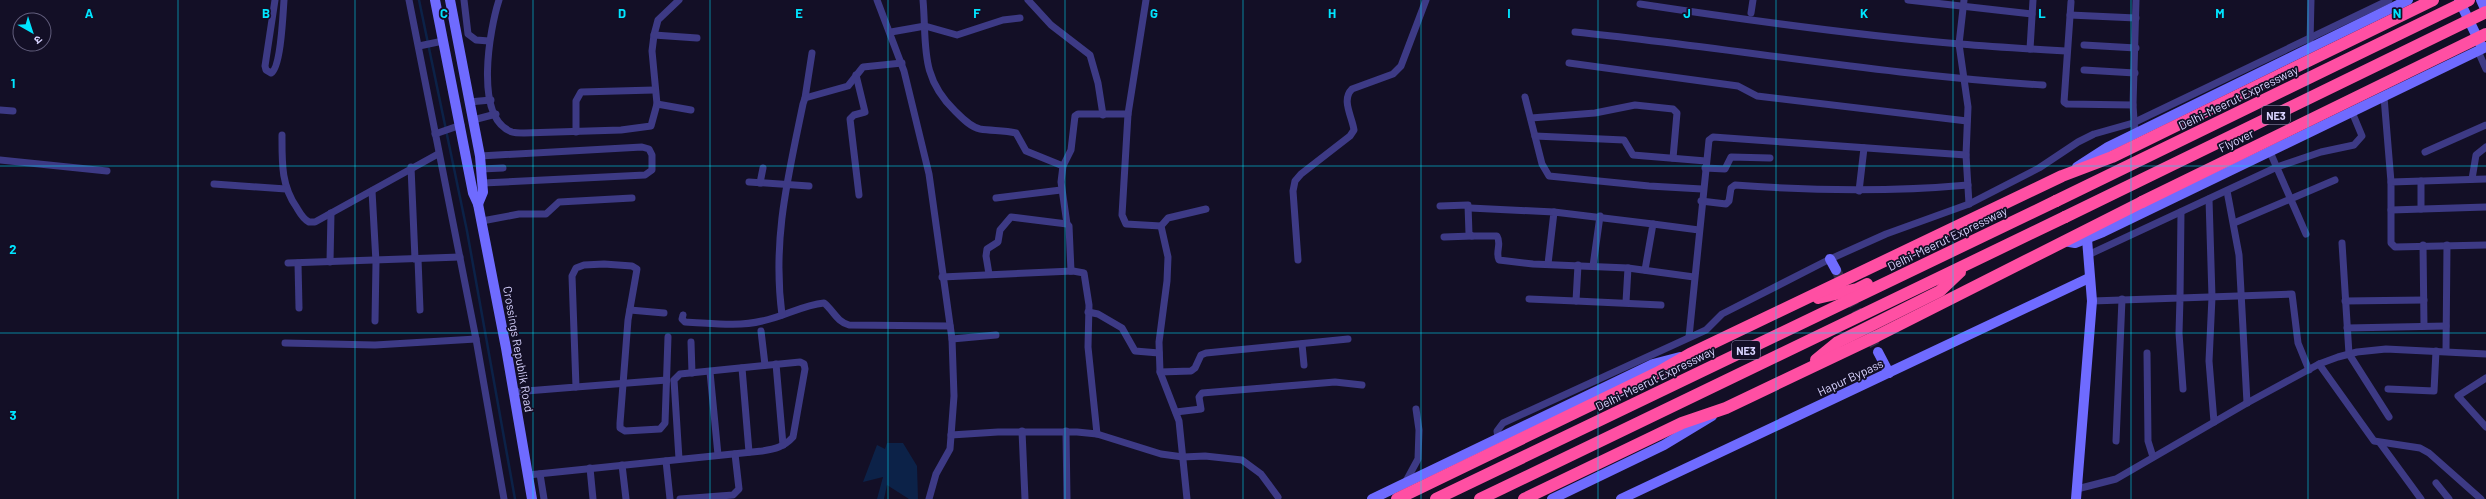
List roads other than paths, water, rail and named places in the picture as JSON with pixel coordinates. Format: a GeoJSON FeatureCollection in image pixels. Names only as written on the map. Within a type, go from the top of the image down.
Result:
{"type":"FeatureCollection","features":[{"type":"Feature","properties":{"kind":"highway"},"geometry":{"type":"LineString","coordinates":[[1398,499],[1659,372],[1690,354],[2062,176],[2112,157],[2434,0]]}},
{"type":"Feature","properties":{"kind":"highway","name":"Delhi-Meerut Expressway"},"geometry":{"type":"LineString","coordinates":[[1436,499],[1965,245],[2469,0]]}},
{"type":"Feature","properties":{"kind":"highway","name":"NE3"},"geometry":{"type":"LineString","coordinates":[[1480,499],[2486,12]]}},
{"type":"Feature","properties":{"kind":"highway","name":"Flyover"},"geometry":{"type":"LineString","coordinates":[[1804,370],[2142,202],[2486,34]]}},
{"type":"Feature","properties":{"kind":"highway"},"geometry":{"type":"LineString","coordinates":[[1795,304],[1857,289],[1944,247],[1965,245]]}},
{"type":"Feature","properties":{"kind":"highway"},"geometry":{"type":"LineString","coordinates":[[1524,499],[1682,423],[1726,408],[1804,370],[1838,342],[1940,291],[1969,263]]}},
{"type":"Feature","properties":{"kind":"street"},"geometry":{"type":"LineString","coordinates":[[275,0],[265,66],[271,72],[276,68],[278,60],[284,0]]}},
{"type":"Feature","properties":{"kind":"street"},"geometry":{"type":"LineString","coordinates":[[409,0],[421,46],[438,133],[438,154],[476,339],[504,499]]}},
{"type":"Feature","properties":{"kind":"street","name":"Crossings Republik Road"},"geometry":{"type":"LineString","coordinates":[[435,0],[440,42],[456,126],[473,193],[478,204],[482,221],[514,392],[532,499]]}},
{"type":"Feature","properties":{"kind":"street","name":"Crossings Republik Road"},"geometry":{"type":"LineString","coordinates":[[450,0],[480,156],[483,183],[482,196],[478,204]]}},
{"type":"Feature","properties":{"kind":"street"},"geometry":{"type":"LineString","coordinates":[[464,0],[468,34],[476,40],[488,41]]}},
{"type":"Feature","properties":{"kind":"street"},"geometry":{"type":"LineString","coordinates":[[499,0],[488,41],[486,69],[491,100],[496,114],[504,127],[512,132],[576,132],[621,130],[651,126],[657,104],[654,90],[652,51],[654,35],[658,20],[680,0]]}},
{"type":"Feature","properties":{"kind":"street"},"geometry":{"type":"LineString","coordinates":[[877,0],[891,32],[902,63],[929,174],[942,277],[952,339],[954,396],[951,436],[948,456],[936,474],[929,499]]}},
{"type":"Feature","properties":{"kind":"street"},"geometry":{"type":"LineString","coordinates":[[923,0],[927,69],[936,89],[951,107],[968,122],[979,129],[1016,133],[1026,150],[1063,166]]}},
{"type":"Feature","properties":{"kind":"street"},"geometry":{"type":"LineString","coordinates":[[1028,0],[1051,25],[1090,55],[1098,82],[1103,115]]}},
{"type":"Feature","properties":{"kind":"street"},"geometry":{"type":"LineString","coordinates":[[1146,0],[1128,114],[1122,220],[1133,225],[1161,226]]}},
{"type":"Feature","properties":{"kind":"street"},"geometry":{"type":"LineString","coordinates":[[1298,260],[1293,191],[1295,181],[1301,174],[1350,136],[1354,130],[1346,99],[1347,94],[1352,89],[1393,74],[1401,66],[1426,0]]}},
{"type":"Feature","properties":{"kind":"street"},"geometry":{"type":"LineString","coordinates":[[1751,13],[1753,0]]}},
{"type":"Feature","properties":{"kind":"street"},"geometry":{"type":"LineString","coordinates":[[1908,0],[1964,3],[2032,14]]}},
{"type":"Feature","properties":{"kind":"street"},"geometry":{"type":"LineString","coordinates":[[2030,49],[2033,0]]}},
{"type":"Feature","properties":{"kind":"street"},"geometry":{"type":"LineString","coordinates":[[2135,134],[2133,123],[2133,105],[2136,48],[2136,0]]}},
{"type":"Feature","properties":{"kind":"street"},"geometry":{"type":"LineString","coordinates":[[2309,44],[2311,0]]}},
{"type":"Feature","properties":{"kind":"street"},"geometry":{"type":"LineString","coordinates":[[2062,176],[2108,147],[2309,44],[2389,0]]}},
{"type":"Feature","properties":{"kind":"street"},"geometry":{"type":"LineString","coordinates":[[1498,438],[1497,431],[1503,424],[1706,330],[1722,314],[1830,259],[1886,234],[1969,204],[2039,168],[2084,139],[2133,123],[2408,0]]}},
{"type":"Feature","properties":{"kind":"street"},"geometry":{"type":"LineString","coordinates":[[2459,0],[2482,49],[2486,69]]}},
{"type":"Feature","properties":{"kind":"street"},"geometry":{"type":"LineString","coordinates":[[2480,0],[2486,12]]}},
{"type":"Feature","properties":{"kind":"street"},"geometry":{"type":"LineString","coordinates":[[2071,2],[2066,51],[2064,102],[2067,104],[2133,105]]}},
{"type":"Feature","properties":{"kind":"street"},"geometry":{"type":"LineString","coordinates":[[1964,3],[1960,44],[1968,107],[1966,155],[1969,204]]}},
{"type":"Feature","properties":{"kind":"street"},"geometry":{"type":"LineString","coordinates":[[1640,4],[1748,21],[1960,44],[2066,51]]}},
{"type":"Feature","properties":{"kind":"street"},"geometry":{"type":"LineString","coordinates":[[2070,15],[2136,18]]}},
{"type":"Feature","properties":{"kind":"street"},"geometry":{"type":"LineString","coordinates":[[891,32],[925,26],[957,34],[1003,20],[1020,18]]}},
{"type":"Feature","properties":{"kind":"street"},"geometry":{"type":"LineString","coordinates":[[1575,32],[1703,46],[1965,80],[2042,85]]}},
{"type":"Feature","properties":{"kind":"street"},"geometry":{"type":"LineString","coordinates":[[654,35],[698,38]]}},
{"type":"Feature","properties":{"kind":"street"},"geometry":{"type":"LineString","coordinates":[[421,46],[440,42]]}},
{"type":"Feature","properties":{"kind":"street"},"geometry":{"type":"LineString","coordinates":[[2084,46],[2136,48]]}},
{"type":"Feature","properties":{"kind":"street"},"geometry":{"type":"LineString","coordinates":[[2064,241],[2075,243],[2087,239],[2482,49]]}},
{"type":"Feature","properties":{"kind":"street"},"geometry":{"type":"LineString","coordinates":[[782,315],[778,276],[778,251],[787,184],[806,98],[812,53]]}},
{"type":"Feature","properties":{"kind":"street"},"geometry":{"type":"LineString","coordinates":[[806,98],[848,86],[856,75],[866,66],[902,63]]}},
{"type":"Feature","properties":{"kind":"street"},"geometry":{"type":"LineString","coordinates":[[1569,63],[1738,86],[1758,96],[1967,121]]}},
{"type":"Feature","properties":{"kind":"street"},"geometry":{"type":"LineString","coordinates":[[2084,70],[2135,73]]}},
{"type":"Feature","properties":{"kind":"street"},"geometry":{"type":"LineString","coordinates":[[856,75],[865,112],[854,115],[850,119],[859,196]]}},
{"type":"Feature","properties":{"kind":"street"},"geometry":{"type":"LineString","coordinates":[[576,132],[576,101],[581,92],[654,90]]}},
{"type":"Feature","properties":{"kind":"street"},"geometry":{"type":"LineString","coordinates":[[1525,97],[1545,171],[1549,176],[1649,186],[1702,189]]}},
{"type":"Feature","properties":{"kind":"street"},"geometry":{"type":"LineString","coordinates":[[2384,97],[2391,182],[2392,245],[2486,245]]}},
{"type":"Feature","properties":{"kind":"street"},"geometry":{"type":"LineString","coordinates":[[469,102],[491,100]]}},
{"type":"Feature","properties":{"kind":"street"},"geometry":{"type":"LineString","coordinates":[[657,104],[691,110]]}},
{"type":"Feature","properties":{"kind":"street"},"geometry":{"type":"LineString","coordinates":[[1530,118],[1595,113],[1635,105],[1673,109],[1677,113],[1673,158]]}},
{"type":"Feature","properties":{"kind":"street"},"geometry":{"type":"LineString","coordinates":[[0,110],[12,111]]}},
{"type":"Feature","properties":{"kind":"street"},"geometry":{"type":"LineString","coordinates":[[2088,254],[2277,168],[2321,152],[2354,145],[2362,136],[2352,112]]}},
{"type":"Feature","properties":{"kind":"street"},"geometry":{"type":"LineString","coordinates":[[473,120],[496,114]]}},
{"type":"Feature","properties":{"kind":"street"},"geometry":{"type":"LineString","coordinates":[[1071,271],[1070,229],[1067,224],[1061,190],[1063,166],[1071,150],[1075,116],[1078,114],[1128,114]]}},
{"type":"Feature","properties":{"kind":"street"},"geometry":{"type":"LineString","coordinates":[[2425,152],[2486,125]]}},
{"type":"Feature","properties":{"kind":"street"},"geometry":{"type":"LineString","coordinates":[[438,133],[456,126]]}},
{"type":"Feature","properties":{"kind":"street"},"geometry":{"type":"LineString","coordinates":[[282,135],[282,167],[286,189],[292,202],[309,222],[372,191],[438,154]]}},
{"type":"Feature","properties":{"kind":"street"},"geometry":{"type":"LineString","coordinates":[[1535,136],[1624,140],[1633,155],[1673,158],[1725,169],[1731,157],[1770,158]]}},
{"type":"Feature","properties":{"kind":"street"},"geometry":{"type":"LineString","coordinates":[[1689,337],[1702,189],[1709,140],[1713,137],[1966,155]]}},
{"type":"Feature","properties":{"kind":"street"},"geometry":{"type":"LineString","coordinates":[[2472,179],[2476,155],[2486,147]]}},
{"type":"Feature","properties":{"kind":"street"},"geometry":{"type":"LineString","coordinates":[[480,156],[642,148],[649,149],[652,155],[652,170],[645,175],[483,183]]}},
{"type":"Feature","properties":{"kind":"street"},"geometry":{"type":"LineString","coordinates":[[1859,191],[1864,148]]}},
{"type":"Feature","properties":{"kind":"street"},"geometry":{"type":"LineString","coordinates":[[2270,152],[2306,234]]}},
{"type":"Feature","properties":{"kind":"street"},"geometry":{"type":"LineString","coordinates":[[0,160],[107,171]]}},
{"type":"Feature","properties":{"kind":"street"},"geometry":{"type":"LineString","coordinates":[[411,168],[420,310]]}},
{"type":"Feature","properties":{"kind":"street"},"geometry":{"type":"LineString","coordinates":[[481,169],[503,168]]}},
{"type":"Feature","properties":{"kind":"street"},"geometry":{"type":"LineString","coordinates":[[760,183],[762,168]]}},
{"type":"Feature","properties":{"kind":"street"},"geometry":{"type":"LineString","coordinates":[[2391,182],[2486,178]]}},
{"type":"Feature","properties":{"kind":"street"},"geometry":{"type":"LineString","coordinates":[[2234,223],[2335,180]]}},
{"type":"Feature","properties":{"kind":"street"},"geometry":{"type":"LineString","coordinates":[[2421,181],[2421,209]]}},
{"type":"Feature","properties":{"kind":"street"},"geometry":{"type":"LineString","coordinates":[[749,182],[809,186]]}},
{"type":"Feature","properties":{"kind":"street"},"geometry":{"type":"LineString","coordinates":[[214,184],[286,189]]}},
{"type":"Feature","properties":{"kind":"street"},"geometry":{"type":"LineString","coordinates":[[1701,201],[1726,204],[1729,201],[1731,188],[1735,185],[1859,191],[1968,185]]}},
{"type":"Feature","properties":{"kind":"street"},"geometry":{"type":"LineString","coordinates":[[996,198],[1061,190]]}},
{"type":"Feature","properties":{"kind":"street"},"geometry":{"type":"LineString","coordinates":[[372,191],[376,262],[375,321]]}},
{"type":"Feature","properties":{"kind":"street"},"geometry":{"type":"LineString","coordinates":[[2227,191],[2234,223],[2238,255],[2247,403]]}},
{"type":"Feature","properties":{"kind":"street"},"geometry":{"type":"LineString","coordinates":[[482,221],[519,214],[546,214],[559,202],[632,198]]}},
{"type":"Feature","properties":{"kind":"street"},"geometry":{"type":"LineString","coordinates":[[2209,199],[2212,297],[2209,361],[2214,422]]}},
{"type":"Feature","properties":{"kind":"street"},"geometry":{"type":"LineString","coordinates":[[1440,206],[1465,205],[1470,208],[1600,216],[1698,230]]}},
{"type":"Feature","properties":{"kind":"street"},"geometry":{"type":"LineString","coordinates":[[2391,210],[2486,207]]}},
{"type":"Feature","properties":{"kind":"street"},"geometry":{"type":"LineString","coordinates":[[1161,226],[1168,218],[1206,208]]}},
{"type":"Feature","properties":{"kind":"street"},"geometry":{"type":"LineString","coordinates":[[1470,208],[1468,229],[1472,236]]}},
{"type":"Feature","properties":{"kind":"street"},"geometry":{"type":"LineString","coordinates":[[1548,264],[1554,212]]}},
{"type":"Feature","properties":{"kind":"street"},"geometry":{"type":"LineString","coordinates":[[2181,212],[2179,333],[2183,389]]}},
{"type":"Feature","properties":{"kind":"street"},"geometry":{"type":"LineString","coordinates":[[330,213],[330,262]]}},
{"type":"Feature","properties":{"kind":"street"},"geometry":{"type":"LineString","coordinates":[[1593,266],[1600,216]]}},
{"type":"Feature","properties":{"kind":"street"},"geometry":{"type":"LineString","coordinates":[[989,274],[986,252],[987,249],[998,242],[1000,230],[1008,218],[1067,224]]}},
{"type":"Feature","properties":{"kind":"street"},"geometry":{"type":"LineString","coordinates":[[1645,270],[1653,224]]}},
{"type":"Feature","properties":{"kind":"street"},"geometry":{"type":"LineString","coordinates":[[1161,226],[1168,263],[1159,353],[1160,372],[1176,412],[1183,457],[1187,499]]}},
{"type":"Feature","properties":{"kind":"street"},"geometry":{"type":"LineString","coordinates":[[1444,237],[1497,236],[1500,241],[1497,254],[1499,260],[1628,268],[1694,277]]}},
{"type":"Feature","properties":{"kind":"street"},"geometry":{"type":"LineString","coordinates":[[2087,239],[2092,301],[2076,494],[2105,483],[2319,364],[2349,354],[2386,349],[2436,350],[2486,354]]}},
{"type":"Feature","properties":{"kind":"street"},"geometry":{"type":"LineString","coordinates":[[2342,243],[2349,354],[2389,417]]}},
{"type":"Feature","properties":{"kind":"street"},"geometry":{"type":"LineString","coordinates":[[2423,245],[2424,326]]}},
{"type":"Feature","properties":{"kind":"street"},"geometry":{"type":"LineString","coordinates":[[2446,351],[2447,245]]}},
{"type":"Feature","properties":{"kind":"street"},"geometry":{"type":"LineString","coordinates":[[288,263],[376,262],[460,257]]}},
{"type":"Feature","properties":{"kind":"street"},"geometry":{"type":"LineString","coordinates":[[1830,259],[1836,270]]}},
{"type":"Feature","properties":{"kind":"street"},"geometry":{"type":"LineString","coordinates":[[298,263],[299,308]]}},
{"type":"Feature","properties":{"kind":"street"},"geometry":{"type":"LineString","coordinates":[[576,387],[573,272],[584,265],[604,264],[636,267],[621,383],[620,428],[629,432],[662,427],[667,380],[668,337]]}},
{"type":"Feature","properties":{"kind":"street"},"geometry":{"type":"LineString","coordinates":[[1576,301],[1578,265]]}},
{"type":"Feature","properties":{"kind":"street"},"geometry":{"type":"LineString","coordinates":[[1626,302],[1628,268]]}},
{"type":"Feature","properties":{"kind":"street"},"geometry":{"type":"LineString","coordinates":[[942,277],[1071,271],[1081,271],[1084,273],[1088,312],[1088,347],[1097,434]]}},
{"type":"Feature","properties":{"kind":"street","name":"Hapur Bypass"},"geometry":{"type":"LineString","coordinates":[[1621,499],[2090,278]]}},
{"type":"Feature","properties":{"kind":"street"},"geometry":{"type":"LineString","coordinates":[[2092,301],[2292,294],[2298,343],[2309,370]]}},
{"type":"Feature","properties":{"kind":"street"},"geometry":{"type":"LineString","coordinates":[[1529,299],[1626,302],[1661,305]]}},
{"type":"Feature","properties":{"kind":"street"},"geometry":{"type":"LineString","coordinates":[[2116,441],[2122,299]]}},
{"type":"Feature","properties":{"kind":"street"},"geometry":{"type":"LineString","coordinates":[[2345,301],[2424,300]]}},
{"type":"Feature","properties":{"kind":"street"},"geometry":{"type":"LineString","coordinates":[[683,315],[682,319],[686,322],[744,324],[762,322],[813,304],[824,303],[842,323],[849,325],[950,326]]}},
{"type":"Feature","properties":{"kind":"street"},"geometry":{"type":"LineString","coordinates":[[630,310],[664,313]]}},
{"type":"Feature","properties":{"kind":"street"},"geometry":{"type":"LineString","coordinates":[[1088,312],[1098,314],[1122,328],[1135,351],[1159,353]]}},
{"type":"Feature","properties":{"kind":"street"},"geometry":{"type":"LineString","coordinates":[[2347,328],[2446,326]]}},
{"type":"Feature","properties":{"kind":"street"},"geometry":{"type":"LineString","coordinates":[[761,331],[765,365]]}},
{"type":"Feature","properties":{"kind":"street"},"geometry":{"type":"LineString","coordinates":[[952,339],[996,335]]}},
{"type":"Feature","properties":{"kind":"street"},"geometry":{"type":"LineString","coordinates":[[285,343],[375,345],[476,339]]}},
{"type":"Feature","properties":{"kind":"street"},"geometry":{"type":"LineString","coordinates":[[1160,372],[1191,371],[1195,368],[1201,355],[1206,353],[1348,339]]}},
{"type":"Feature","properties":{"kind":"street"},"geometry":{"type":"LineString","coordinates":[[691,342],[692,373]]}},
{"type":"Feature","properties":{"kind":"street"},"geometry":{"type":"LineString","coordinates":[[1302,344],[1304,365]]}},
{"type":"Feature","properties":{"kind":"street"},"geometry":{"type":"LineString","coordinates":[[2388,389],[2434,391],[2436,350]]}},
{"type":"Feature","properties":{"kind":"street"},"geometry":{"type":"LineString","coordinates":[[1878,352],[1889,373]]}},
{"type":"Feature","properties":{"kind":"street"},"geometry":{"type":"LineString","coordinates":[[2147,353],[2148,441],[2153,457]]}},
{"type":"Feature","properties":{"kind":"street"},"geometry":{"type":"LineString","coordinates":[[1372,499],[1654,364],[1690,354]]}},
{"type":"Feature","properties":{"kind":"street"},"geometry":{"type":"LineString","coordinates":[[528,476],[590,468],[735,454],[783,446],[793,437],[805,369],[804,364],[800,362],[680,374],[674,380],[679,459]]}},
{"type":"Feature","properties":{"kind":"street"},"geometry":{"type":"LineString","coordinates":[[776,364],[783,446]]}},
{"type":"Feature","properties":{"kind":"street"},"geometry":{"type":"LineString","coordinates":[[2319,364],[2368,433],[2380,443],[2421,499]]}},
{"type":"Feature","properties":{"kind":"street"},"geometry":{"type":"LineString","coordinates":[[742,368],[749,452]]}},
{"type":"Feature","properties":{"kind":"street"},"geometry":{"type":"LineString","coordinates":[[710,372],[718,455]]}},
{"type":"Feature","properties":{"kind":"street"},"geometry":{"type":"LineString","coordinates":[[2486,379],[2458,396],[2486,427]]}},
{"type":"Feature","properties":{"kind":"street"},"geometry":{"type":"LineString","coordinates":[[514,392],[667,380]]}},
{"type":"Feature","properties":{"kind":"street"},"geometry":{"type":"LineString","coordinates":[[1176,412],[1201,409],[1199,397],[1202,393],[1327,382],[1362,385]]}},
{"type":"Feature","properties":{"kind":"street"},"geometry":{"type":"LineString","coordinates":[[1552,499],[1664,445],[1726,408]]}},
{"type":"Feature","properties":{"kind":"street"},"geometry":{"type":"LineString","coordinates":[[1405,483],[1418,459],[1419,430],[1416,409]]}},
{"type":"Feature","properties":{"kind":"street"},"geometry":{"type":"LineString","coordinates":[[1532,410],[1534,421]]}},
{"type":"Feature","properties":{"kind":"street"},"geometry":{"type":"LineString","coordinates":[[951,436],[1022,431],[1066,431],[1097,434],[1145,450],[1183,457],[1205,456],[1248,462],[1261,474],[1278,497]]}},
{"type":"Feature","properties":{"kind":"street"},"geometry":{"type":"LineString","coordinates":[[1022,431],[1025,499]]}},
{"type":"Feature","properties":{"kind":"street"},"geometry":{"type":"LineString","coordinates":[[1066,431],[1067,499]]}},
{"type":"Feature","properties":{"kind":"street"},"geometry":{"type":"LineString","coordinates":[[2380,443],[2408,446],[2429,453],[2481,499]]}},
{"type":"Feature","properties":{"kind":"street"},"geometry":{"type":"LineString","coordinates":[[680,499],[737,493],[739,489],[735,454]]}},
{"type":"Feature","properties":{"kind":"street"},"geometry":{"type":"LineString","coordinates":[[666,461],[670,499]]}},
{"type":"Feature","properties":{"kind":"street"},"geometry":{"type":"LineString","coordinates":[[622,465],[626,499]]}},
{"type":"Feature","properties":{"kind":"street"},"geometry":{"type":"LineString","coordinates":[[590,468],[593,499]]}},
{"type":"Feature","properties":{"kind":"street"},"geometry":{"type":"LineString","coordinates":[[540,474],[544,499]]}},
{"type":"Feature","properties":{"kind":"street"},"geometry":{"type":"LineString","coordinates":[[2436,483],[2449,499]]}},
{"type":"Feature","properties":{"kind":"water"},"geometry":{"type":"Polygon","coordinates":[[[887,443],[903,443],[917,466],[918,499],[909,499],[887,485],[884,499],[877,499],[883,477],[863,482],[877,445],[885,449],[887,443]]]}},
{"type":"Feature","properties":{"kind":"waterway"},"geometry":{"type":"LineString","coordinates":[[419,0],[467,231],[515,499]]}},
{"type":"Feature","properties":{"kind":"tunnel"},"geometry":{"type":"LineString","coordinates":[[1836,270],[1878,352]]}}]}
